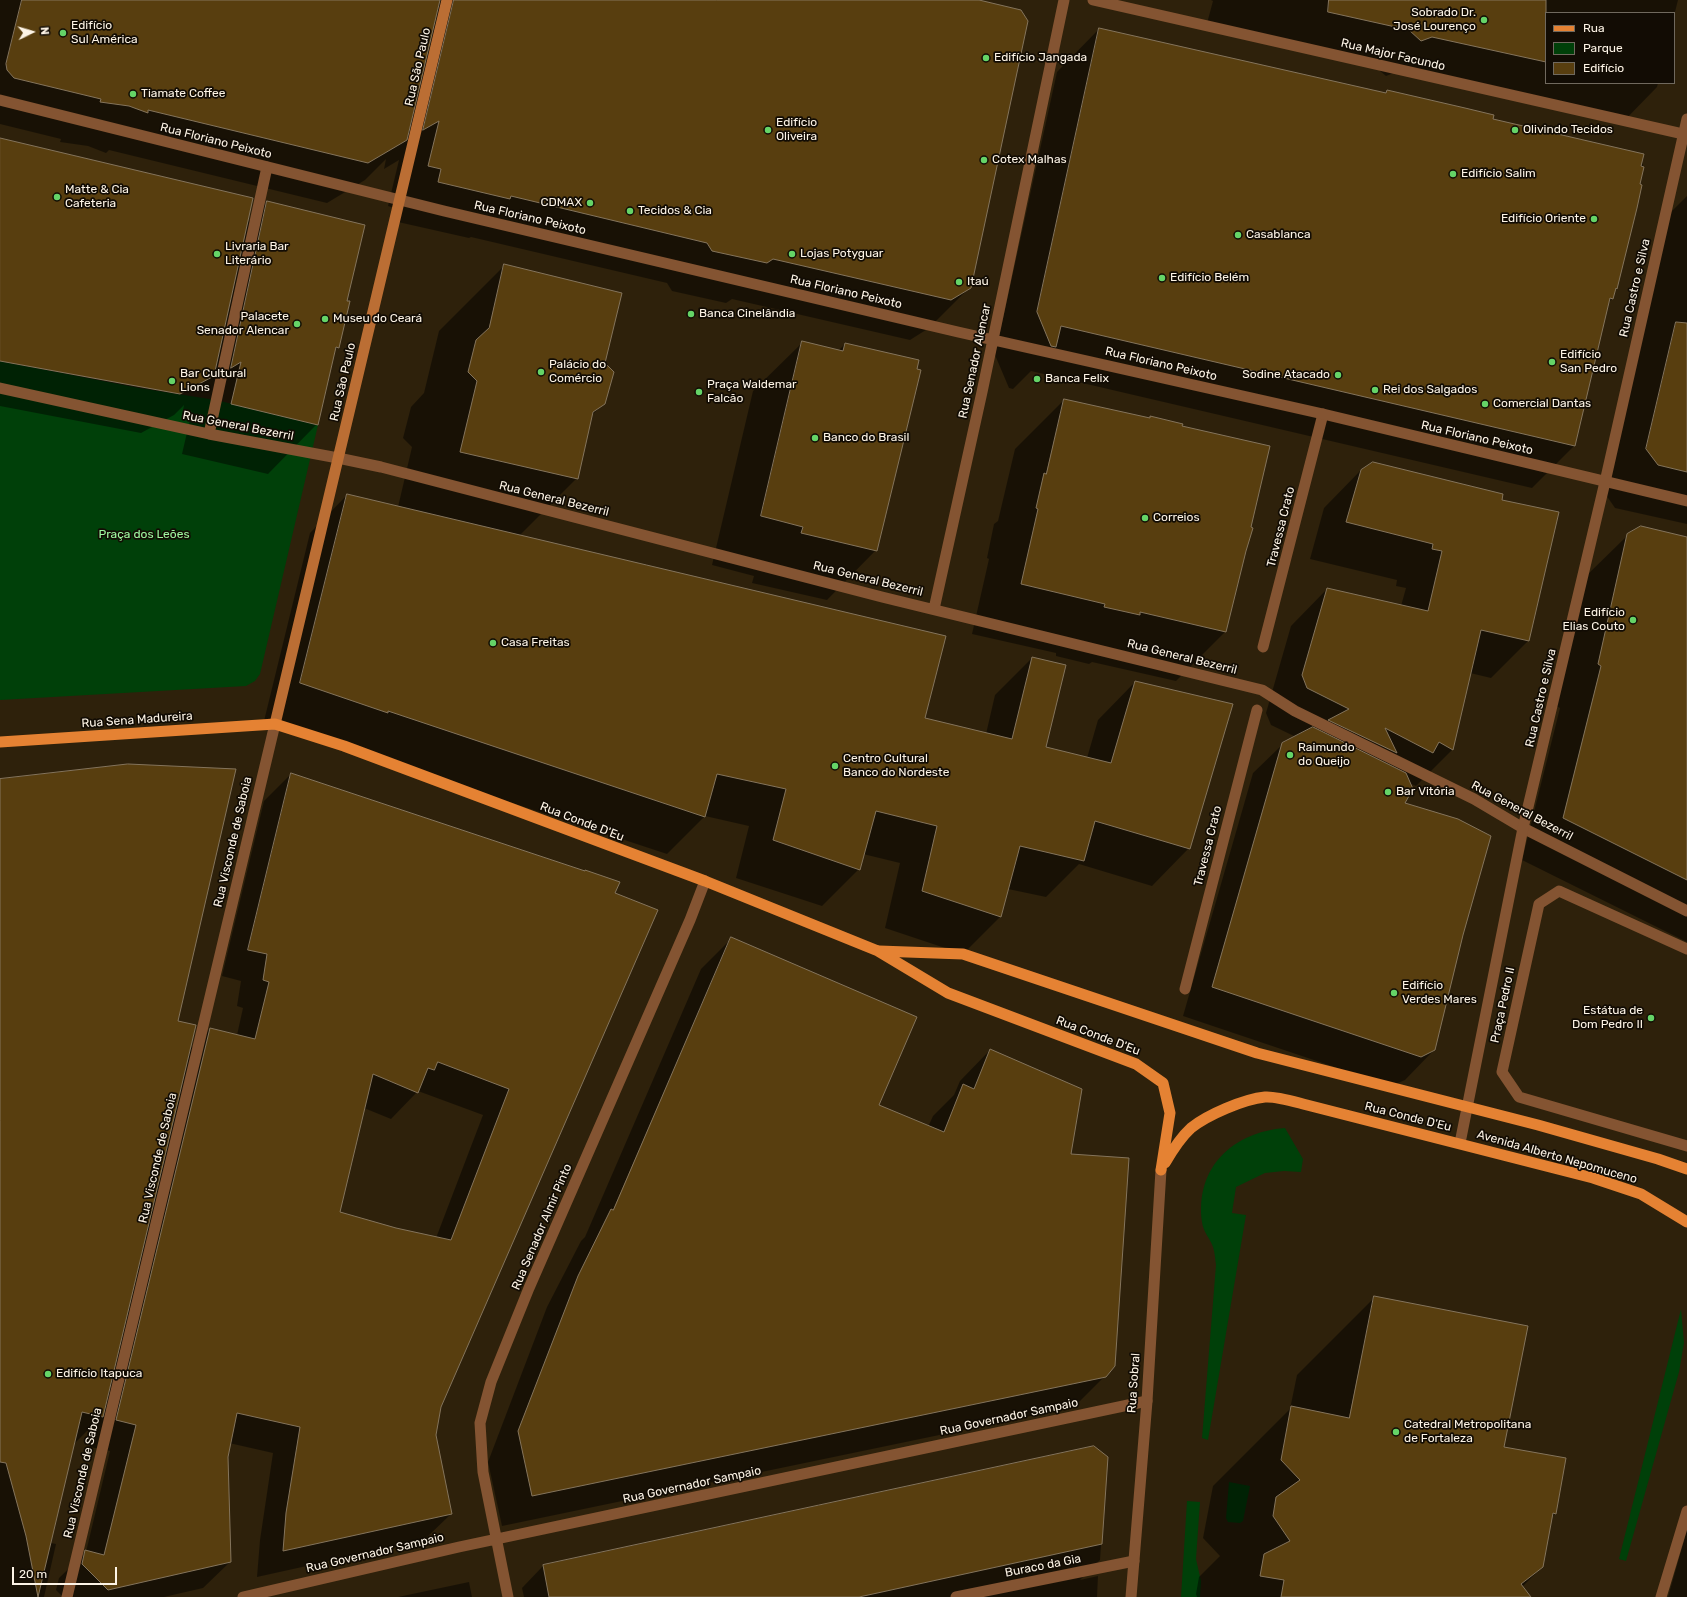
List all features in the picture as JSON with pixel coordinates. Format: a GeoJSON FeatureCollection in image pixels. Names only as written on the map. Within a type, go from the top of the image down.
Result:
{"type":"FeatureCollection","features":[{"type":"Feature","properties":{"kind":"main road","name":"Rua São Paulo"},"geometry":{"type":"LineString","coordinates":[[275,724],[447,0]]}},
{"type":"Feature","properties":{"kind":"main road","name":"Rua Sena Madureira"},"geometry":{"type":"LineString","coordinates":[[0,742],[275,724]]}},
{"type":"Feature","properties":{"kind":"main road","name":"Rua Conde D'Eu"},"geometry":{"type":"LineString","coordinates":[[275,724],[350,749],[705,881],[878,951],[948,993],[1136,1064],[1163,1082],[1170,1113],[1161,1170]]}},
{"type":"Feature","properties":{"kind":"main road","name":"Rua Conde D'Eu"},"geometry":{"type":"LineString","coordinates":[[878,951],[963,954],[1257,1053],[1467,1107]]}},
{"type":"Feature","properties":{"kind":"main road","name":"Rua Conde D'Eu"},"geometry":{"type":"LineString","coordinates":[[1161,1170],[1175,1146],[1191,1128],[1219,1112],[1247,1101],[1266,1097],[1307,1104],[1460,1143]]}},
{"type":"Feature","properties":{"kind":"main road","name":"Avenida Alberto Nepomuceno"},"geometry":{"type":"LineString","coordinates":[[1467,1107],[1658,1159],[1687,1169]]}},
{"type":"Feature","properties":{"kind":"main road","name":"Avenida Alberto Nepomuceno"},"geometry":{"type":"LineString","coordinates":[[1460,1143],[1593,1178],[1641,1194],[1687,1222]]}},
{"type":"Feature","properties":{"kind":"street","name":"Rua Senador Alencar"},"geometry":{"type":"LineString","coordinates":[[934,609],[993,340],[1064,0]]}},
{"type":"Feature","properties":{"kind":"street","name":"Rua Major Facundo"},"geometry":{"type":"LineString","coordinates":[[1093,0],[1685,135]]}},
{"type":"Feature","properties":{"kind":"street","name":"Rua Floriano Peixoto"},"geometry":{"type":"LineString","coordinates":[[0,100],[399,200],[993,340],[1323,414],[1687,501]]}},
{"type":"Feature","properties":{"kind":"street","name":"Rua Castro e Silva"},"geometry":{"type":"LineString","coordinates":[[1460,1143],[1523,828],[1605,482],[1685,135],[1687,119]]}},
{"type":"Feature","properties":{"kind":"street"},"geometry":{"type":"LineString","coordinates":[[209,434],[267,167]]}},
{"type":"Feature","properties":{"kind":"street","name":"Rua General Bezerril"},"geometry":{"type":"LineString","coordinates":[[0,388],[209,434],[338,458],[934,609],[1262,690],[1295,711],[1474,800],[1523,828],[1687,911]]}},
{"type":"Feature","properties":{"kind":"street","name":"Travessa Crato"},"geometry":{"type":"LineString","coordinates":[[1263,647],[1323,414]]}},
{"type":"Feature","properties":{"kind":"street","name":"Travessa Crato"},"geometry":{"type":"LineString","coordinates":[[1184,988],[1256,710]]}},
{"type":"Feature","properties":{"kind":"street","name":"Rua Visconde de Saboia"},"geometry":{"type":"LineString","coordinates":[[67,1597],[275,724]]}},
{"type":"Feature","properties":{"kind":"street","name":"Rua Senador Almir Pinto"},"geometry":{"type":"LineString","coordinates":[[508,1597],[483,1472],[480,1423],[491,1382],[529,1288],[690,920],[705,881]]}},
{"type":"Feature","properties":{"kind":"street","name":"Praça Pedro II"},"geometry":{"type":"LineString","coordinates":[[1687,949],[1559,891],[1539,904],[1502,1072],[1519,1097],[1687,1146]]}},
{"type":"Feature","properties":{"kind":"street","name":"Rua Sobral"},"geometry":{"type":"LineString","coordinates":[[1131,1597],[1147,1401],[1161,1170]]}},
{"type":"Feature","properties":{"kind":"street","name":"Rua Governador Sampaio"},"geometry":{"type":"LineString","coordinates":[[243,1597],[496,1539],[1147,1401]]}},
{"type":"Feature","properties":{"kind":"street"},"geometry":{"type":"LineString","coordinates":[[1661,1597],[1687,1511]]}},
{"type":"Feature","properties":{"kind":"street","name":"Buraco da Gia"},"geometry":{"type":"LineString","coordinates":[[956,1597],[1134,1561]]}},
{"type":"Feature","properties":{"kind":"green space","name":"Praça dos Leões"},"geometry":{"type":"Polygon","coordinates":[[[0,361],[139,388],[216,400],[318,425],[260,674],[255,681],[246,686],[0,700],[0,361]]]}},
{"type":"Feature","properties":{"kind":"green space"},"geometry":{"type":"Polygon","coordinates":[[[1285,1128],[1303,1159],[1301,1172],[1284,1171],[1265,1173],[1236,1187],[1232,1213],[1246,1215],[1208,1440],[1202,1438],[1216,1265],[1213,1247],[1202,1222],[1201,1202],[1205,1185],[1211,1169],[1221,1156],[1234,1145],[1249,1137],[1266,1131],[1285,1128]]]}},
{"type":"Feature","properties":{"kind":"green space"},"geometry":{"type":"Polygon","coordinates":[[[1681,1309],[1684,1343],[1679,1372],[1626,1561],[1619,1559],[1681,1309]]]}},
{"type":"Feature","properties":{"kind":"green space"},"geometry":{"type":"Polygon","coordinates":[[[1229,1482],[1250,1486],[1243,1521],[1240,1523],[1228,1522],[1226,1518],[1229,1482]]]}},
{"type":"Feature","properties":{"kind":"green space"},"geometry":{"type":"Polygon","coordinates":[[[1187,1501],[1200,1502],[1196,1559],[1201,1581],[1200,1597],[1181,1597],[1187,1501]]]}},
{"type":"Feature","properties":{"kind":"building"},"geometry":{"type":"Polygon","coordinates":[[[22,0],[440,0],[407,140],[368,163],[148,110],[148,113],[129,106],[100,102],[101,99],[14,78],[7,70],[6,64],[22,0]]]}},
{"type":"Feature","properties":{"kind":"building"},"geometry":{"type":"Polygon","coordinates":[[[454,0],[979,0],[1021,10],[1028,21],[971,288],[951,300],[773,259],[767,263],[712,251],[707,243],[511,196],[510,199],[438,182],[441,169],[428,166],[439,121],[423,130],[454,0]]]}},
{"type":"Feature","properties":{"kind":"building"},"geometry":{"type":"Polygon","coordinates":[[[1329,0],[1546,0],[1545,62],[1432,37],[1421,41],[1409,30],[1328,12],[1329,0]]]}},
{"type":"Feature","properties":{"kind":"building"},"geometry":{"type":"Polygon","coordinates":[[[1099,28],[1386,93],[1387,90],[1465,108],[1494,115],[1493,119],[1644,154],[1641,166],[1644,167],[1640,184],[1642,185],[1637,208],[1617,289],[1616,288],[1613,299],[1610,298],[1575,446],[1061,326],[1056,347],[1051,346],[1037,312],[1099,28]]]}},
{"type":"Feature","properties":{"kind":"building"},"geometry":{"type":"Polygon","coordinates":[[[0,138],[253,198],[214,376],[180,394],[0,361],[0,138]]]}},
{"type":"Feature","properties":{"kind":"building","name":"Palacete Senador Alencar"},"geometry":{"type":"Polygon","coordinates":[[[267,201],[365,225],[347,301],[350,301],[339,348],[336,347],[318,425],[231,404],[241,362],[231,368],[267,201]]]}},
{"type":"Feature","properties":{"kind":"building","name":"Palácio do Comércio"},"geometry":{"type":"Polygon","coordinates":[[[504,264],[622,293],[605,363],[614,372],[605,404],[593,412],[578,479],[460,452],[477,381],[468,372],[476,340],[489,328],[504,264]]]}},
{"type":"Feature","properties":{"kind":"building"},"geometry":{"type":"Polygon","coordinates":[[[1676,322],[1687,323],[1687,472],[1658,465],[1646,449],[1676,322]]]}},
{"type":"Feature","properties":{"kind":"building"},"geometry":{"type":"Polygon","coordinates":[[[802,341],[843,351],[845,343],[919,360],[917,369],[921,370],[877,551],[801,533],[803,527],[761,516],[802,341]]]}},
{"type":"Feature","properties":{"kind":"building","name":"Correios"},"geometry":{"type":"Polygon","coordinates":[[[1064,399],[1150,418],[1150,416],[1183,424],[1182,426],[1270,446],[1251,527],[1253,528],[1226,632],[1140,612],[1140,615],[1104,607],[1105,604],[1021,584],[1038,509],[1036,508],[1044,473],[1046,474],[1064,399]]]}},
{"type":"Feature","properties":{"kind":"building"},"geometry":{"type":"Polygon","coordinates":[[[1373,462],[1503,494],[1502,500],[1559,512],[1529,641],[1481,630],[1453,750],[1439,742],[1433,753],[1385,728],[1397,753],[1328,720],[1349,709],[1307,688],[1302,675],[1327,588],[1428,611],[1442,551],[1432,549],[1433,544],[1346,522],[1361,470],[1373,462]]]}},
{"type":"Feature","properties":{"kind":"building"},"geometry":{"type":"Polygon","coordinates":[[[347,494],[946,636],[925,718],[1012,739],[1032,657],[1066,665],[1046,747],[1111,763],[1135,681],[1233,704],[1190,849],[1095,821],[1084,861],[1020,846],[1001,917],[922,891],[937,826],[876,811],[860,870],[773,840],[786,789],[717,774],[705,817],[300,683],[347,494]]]}},
{"type":"Feature","properties":{"kind":"building"},"geometry":{"type":"Polygon","coordinates":[[[1641,526],[1687,537],[1687,880],[1563,818],[1601,666],[1598,664],[1627,534],[1641,526]]]}},
{"type":"Feature","properties":{"kind":"building"},"geometry":{"type":"Polygon","coordinates":[[[1313,727],[1406,773],[1413,789],[1405,803],[1458,819],[1491,836],[1463,935],[1435,1050],[1421,1057],[1212,987],[1282,743],[1313,727]]]}},
{"type":"Feature","properties":{"kind":"building"},"geometry":{"type":"Polygon","coordinates":[[[128,764],[236,769],[178,1021],[196,1025],[103,1417],[82,1412],[38,1597],[26,1536],[6,1463],[0,1462],[0,779],[128,764]]]}},
{"type":"Feature","properties":{"kind":"building"},"geometry":{"type":"Polygon","coordinates":[[[291,773],[620,882],[615,893],[658,910],[441,1407],[436,1435],[452,1514],[283,1551],[286,1513],[300,1427],[237,1413],[228,1457],[231,1562],[108,1590],[82,1564],[85,1550],[104,1555],[136,1425],[116,1420],[210,1028],[255,1039],[269,982],[263,980],[267,954],[248,950],[291,773]],[[438,1062],[434,1070],[428,1068],[418,1093],[373,1074],[340,1212],[396,1228],[451,1240],[509,1089],[438,1062]]]}},
{"type":"Feature","properties":{"kind":"building"},"geometry":{"type":"Polygon","coordinates":[[[731,937],[917,1017],[879,1105],[944,1132],[963,1084],[974,1089],[990,1049],[1082,1089],[1071,1154],[1129,1158],[1115,1366],[1106,1377],[532,1496],[518,1431],[578,1276],[611,1209],[613,1210],[731,937]]]}},
{"type":"Feature","properties":{"kind":"building","name":"Catedral Metropolitana de Fortaleza"},"geometry":{"type":"Polygon","coordinates":[[[1374,1296],[1528,1326],[1504,1447],[1566,1458],[1556,1514],[1553,1513],[1543,1567],[1521,1584],[1531,1597],[1281,1597],[1284,1580],[1260,1576],[1264,1554],[1290,1541],[1273,1516],[1276,1497],[1300,1480],[1281,1460],[1291,1406],[1349,1418],[1374,1296]]]}},
{"type":"Feature","properties":{"kind":"building"},"geometry":{"type":"Polygon","coordinates":[[[1094,1446],[1108,1457],[1102,1544],[859,1597],[549,1597],[543,1565],[1094,1446]]]}},
{"type":"Feature","properties":{"kind":"place","name":"Sobrado Dr. José Lourenço"},"geometry":{"type":"Point","coordinates":[1484,20]}},
{"type":"Feature","properties":{"kind":"place","name":"Edifício Sul América"},"geometry":{"type":"Point","coordinates":[63,33]}},
{"type":"Feature","properties":{"kind":"place","name":"Edifício Jangada"},"geometry":{"type":"Point","coordinates":[986,58]}},
{"type":"Feature","properties":{"kind":"place","name":"Tiamate Coffee"},"geometry":{"type":"Point","coordinates":[133,94]}},
{"type":"Feature","properties":{"kind":"place","name":"Edifício Oliveira"},"geometry":{"type":"Point","coordinates":[768,130]}},
{"type":"Feature","properties":{"kind":"place","name":"Olivindo Tecidos"},"geometry":{"type":"Point","coordinates":[1515,130]}},
{"type":"Feature","properties":{"kind":"place","name":"Cotex Malhas"},"geometry":{"type":"Point","coordinates":[984,160]}},
{"type":"Feature","properties":{"kind":"place","name":"Edifício Salim"},"geometry":{"type":"Point","coordinates":[1453,174]}},
{"type":"Feature","properties":{"kind":"place","name":"Matte & Cia Cafeteria"},"geometry":{"type":"Point","coordinates":[57,197]}},
{"type":"Feature","properties":{"kind":"place","name":"CDMAX"},"geometry":{"type":"Point","coordinates":[590,203]}},
{"type":"Feature","properties":{"kind":"place","name":"Tecidos & Cia"},"geometry":{"type":"Point","coordinates":[630,211]}},
{"type":"Feature","properties":{"kind":"place","name":"Edifício Oriente"},"geometry":{"type":"Point","coordinates":[1594,219]}},
{"type":"Feature","properties":{"kind":"place","name":"Casablanca"},"geometry":{"type":"Point","coordinates":[1238,235]}},
{"type":"Feature","properties":{"kind":"place","name":"Livraria Bar Literário"},"geometry":{"type":"Point","coordinates":[217,254]}},
{"type":"Feature","properties":{"kind":"place","name":"Lojas Potyguar"},"geometry":{"type":"Point","coordinates":[792,254]}},
{"type":"Feature","properties":{"kind":"place","name":"Edifício Belém"},"geometry":{"type":"Point","coordinates":[1162,278]}},
{"type":"Feature","properties":{"kind":"place","name":"Itaú"},"geometry":{"type":"Point","coordinates":[959,282]}},
{"type":"Feature","properties":{"kind":"place","name":"Banca Cinelândia"},"geometry":{"type":"Point","coordinates":[691,314]}},
{"type":"Feature","properties":{"kind":"place","name":"Museu do Ceará"},"geometry":{"type":"Point","coordinates":[325,319]}},
{"type":"Feature","properties":{"kind":"place","name":"Palacete Senador Alencar"},"geometry":{"type":"Point","coordinates":[297,324]}},
{"type":"Feature","properties":{"kind":"place","name":"Edifício San Pedro"},"geometry":{"type":"Point","coordinates":[1552,362]}},
{"type":"Feature","properties":{"kind":"place","name":"Palácio do Comércio"},"geometry":{"type":"Point","coordinates":[541,372]}},
{"type":"Feature","properties":{"kind":"place","name":"Sodine Atacado"},"geometry":{"type":"Point","coordinates":[1338,375]}},
{"type":"Feature","properties":{"kind":"place","name":"Banca Felix"},"geometry":{"type":"Point","coordinates":[1037,379]}},
{"type":"Feature","properties":{"kind":"place","name":"Bar Cultural Lions"},"geometry":{"type":"Point","coordinates":[172,381]}},
{"type":"Feature","properties":{"kind":"place","name":"Rei dos Salgados"},"geometry":{"type":"Point","coordinates":[1375,390]}},
{"type":"Feature","properties":{"kind":"place","name":"Praça Waldemar Falcão"},"geometry":{"type":"Point","coordinates":[699,392]}},
{"type":"Feature","properties":{"kind":"place","name":"Comercial Dantas"},"geometry":{"type":"Point","coordinates":[1485,404]}},
{"type":"Feature","properties":{"kind":"place","name":"Banco do Brasil"},"geometry":{"type":"Point","coordinates":[815,438]}},
{"type":"Feature","properties":{"kind":"place","name":"Correios"},"geometry":{"type":"Point","coordinates":[1145,518]}},
{"type":"Feature","properties":{"kind":"place","name":"Edifício Elias Couto"},"geometry":{"type":"Point","coordinates":[1633,620]}},
{"type":"Feature","properties":{"kind":"place","name":"Casa Freitas"},"geometry":{"type":"Point","coordinates":[493,643]}},
{"type":"Feature","properties":{"kind":"place","name":"Raimundo do Queijo"},"geometry":{"type":"Point","coordinates":[1290,755]}},
{"type":"Feature","properties":{"kind":"place","name":"Centro Cultural Banco do Nordeste"},"geometry":{"type":"Point","coordinates":[835,766]}},
{"type":"Feature","properties":{"kind":"place","name":"Bar Vitória"},"geometry":{"type":"Point","coordinates":[1388,792]}},
{"type":"Feature","properties":{"kind":"place","name":"Edifício Verdes Mares"},"geometry":{"type":"Point","coordinates":[1394,993]}},
{"type":"Feature","properties":{"kind":"place","name":"Estátua de Dom Pedro II"},"geometry":{"type":"Point","coordinates":[1651,1018]}},
{"type":"Feature","properties":{"kind":"place","name":"Edifício Itapuca"},"geometry":{"type":"Point","coordinates":[48,1374]}},
{"type":"Feature","properties":{"kind":"place","name":"Catedral Metropolitana de Fortaleza"},"geometry":{"type":"Point","coordinates":[1396,1432]}}]}
